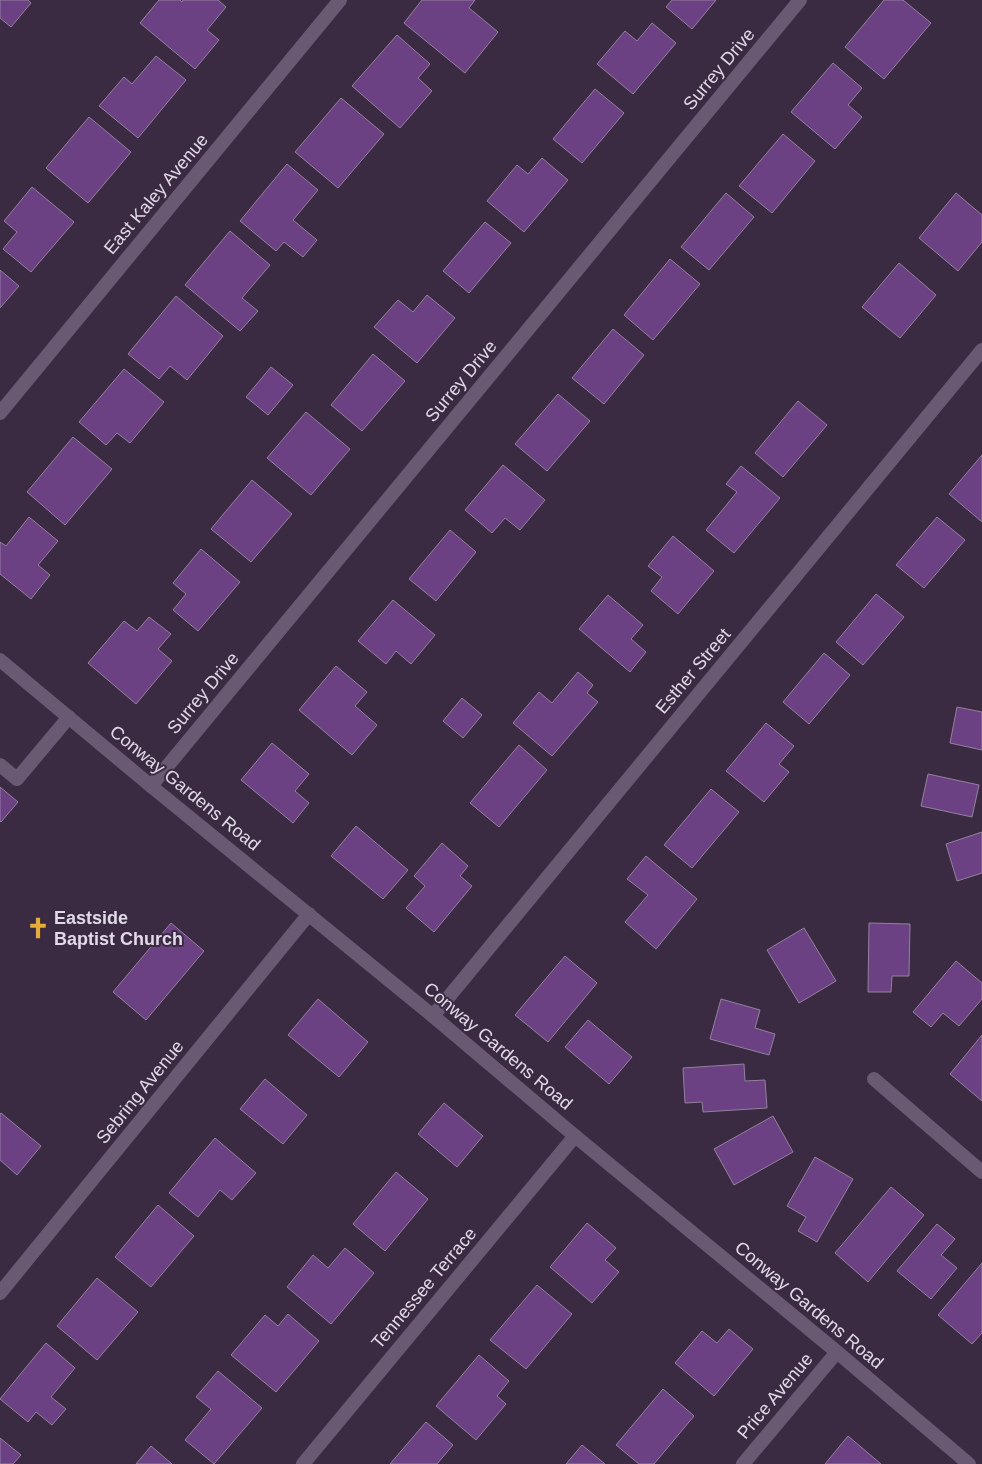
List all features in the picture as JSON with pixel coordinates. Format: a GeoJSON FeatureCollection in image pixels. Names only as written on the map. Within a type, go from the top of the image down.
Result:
{"type":"FeatureCollection","features":[{"type":"Feature","properties":{"kind":"street","name":"East Kaley Avenue"},"geometry":{"type":"LineString","coordinates":[[0,412],[340,0]]}},
{"type":"Feature","properties":{"kind":"street","name":"Surrey Drive"},"geometry":{"type":"LineString","coordinates":[[151,786],[800,0]]}},
{"type":"Feature","properties":{"kind":"street","name":"Esther Street"},"geometry":{"type":"LineString","coordinates":[[433,1016],[982,350]]}},
{"type":"Feature","properties":{"kind":"street","name":"Conway Gardens Road"},"geometry":{"type":"LineString","coordinates":[[0,660],[433,1016],[969,1464]]}},
{"type":"Feature","properties":{"kind":"street"},"geometry":{"type":"LineString","coordinates":[[0,765],[17,779],[69,717]]}},
{"type":"Feature","properties":{"kind":"street","name":"Sebring Avenue"},"geometry":{"type":"LineString","coordinates":[[0,1293],[310,914]]}},
{"type":"Feature","properties":{"kind":"street"},"geometry":{"type":"LineString","coordinates":[[874,1079],[982,1172]]}},
{"type":"Feature","properties":{"kind":"street","name":"Tennessee Terrace"},"geometry":{"type":"LineString","coordinates":[[302,1464],[575,1136]]}},
{"type":"Feature","properties":{"kind":"street","name":"Price Avenue"},"geometry":{"type":"LineString","coordinates":[[742,1464],[837,1352]]}},
{"type":"Feature","properties":{"kind":"building"},"geometry":{"type":"Polygon","coordinates":[[[0,0],[28,0],[31,3],[11,27],[0,18],[0,0]]]}},
{"type":"Feature","properties":{"kind":"building"},"geometry":{"type":"Polygon","coordinates":[[[159,0],[180,0],[182,2],[183,0],[218,0],[226,7],[207,30],[219,40],[195,69],[140,23],[159,0]]]}},
{"type":"Feature","properties":{"kind":"building"},"geometry":{"type":"Polygon","coordinates":[[[422,0],[475,0],[469,8],[498,32],[465,73],[404,23],[422,0]]]}},
{"type":"Feature","properties":{"kind":"building"},"geometry":{"type":"Polygon","coordinates":[[[672,0],[716,0],[692,29],[666,7],[672,0]]]}},
{"type":"Feature","properties":{"kind":"building"},"geometry":{"type":"Polygon","coordinates":[[[884,0],[903,0],[931,23],[884,79],[845,47],[884,0]]]}},
{"type":"Feature","properties":{"kind":"building"},"geometry":{"type":"Polygon","coordinates":[[[652,23],[676,43],[633,94],[597,64],[625,31],[637,41],[652,23]]]}},
{"type":"Feature","properties":{"kind":"building"},"geometry":{"type":"Polygon","coordinates":[[[397,35],[430,64],[418,78],[432,91],[400,128],[352,86],[397,35]]]}},
{"type":"Feature","properties":{"kind":"building"},"geometry":{"type":"Polygon","coordinates":[[[156,56],[186,80],[138,138],[99,106],[124,77],[132,84],[156,56]]]}},
{"type":"Feature","properties":{"kind":"building"},"geometry":{"type":"Polygon","coordinates":[[[833,63],[862,88],[848,105],[862,117],[835,149],[791,112],[833,63]]]}},
{"type":"Feature","properties":{"kind":"building"},"geometry":{"type":"Polygon","coordinates":[[[595,89],[624,113],[582,163],[553,139],[595,89]]]}},
{"type":"Feature","properties":{"kind":"building"},"geometry":{"type":"Polygon","coordinates":[[[341,98],[384,134],[338,188],[295,152],[341,98]]]}},
{"type":"Feature","properties":{"kind":"building"},"geometry":{"type":"Polygon","coordinates":[[[89,117],[131,152],[88,203],[46,168],[89,117]]]}},
{"type":"Feature","properties":{"kind":"building"},"geometry":{"type":"Polygon","coordinates":[[[783,134],[815,161],[772,213],[739,186],[783,134]]]}},
{"type":"Feature","properties":{"kind":"building"},"geometry":{"type":"Polygon","coordinates":[[[542,158],[568,180],[524,232],[487,201],[517,165],[528,174],[542,158]]]}},
{"type":"Feature","properties":{"kind":"building"},"geometry":{"type":"Polygon","coordinates":[[[287,164],[318,190],[293,220],[317,240],[303,257],[284,242],[276,251],[240,221],[287,164]]]}},
{"type":"Feature","properties":{"kind":"building"},"geometry":{"type":"Polygon","coordinates":[[[32,187],[74,222],[31,272],[3,249],[17,232],[4,221],[32,187]]]}},
{"type":"Feature","properties":{"kind":"building"},"geometry":{"type":"Polygon","coordinates":[[[726,193],[754,217],[709,270],[681,247],[726,193]]]}},
{"type":"Feature","properties":{"kind":"building"},"geometry":{"type":"Polygon","coordinates":[[[956,193],[982,215],[982,242],[958,271],[919,238],[956,193]]]}},
{"type":"Feature","properties":{"kind":"building"},"geometry":{"type":"Polygon","coordinates":[[[485,222],[511,243],[469,293],[443,271],[485,222]]]}},
{"type":"Feature","properties":{"kind":"building"},"geometry":{"type":"Polygon","coordinates":[[[230,231],[270,265],[242,298],[258,311],[240,331],[185,285],[230,231]]]}},
{"type":"Feature","properties":{"kind":"building"},"geometry":{"type":"Polygon","coordinates":[[[670,259],[700,284],[653,340],[624,315],[670,259]]]}},
{"type":"Feature","properties":{"kind":"building"},"geometry":{"type":"Polygon","coordinates":[[[899,263],[936,295],[900,338],[862,307],[899,263]]]}},
{"type":"Feature","properties":{"kind":"building"},"geometry":{"type":"Polygon","coordinates":[[[0,270],[19,286],[0,308],[0,270]]]}},
{"type":"Feature","properties":{"kind":"building"},"geometry":{"type":"Polygon","coordinates":[[[427,295],[455,318],[417,363],[374,327],[398,300],[413,312],[427,295]]]}},
{"type":"Feature","properties":{"kind":"building"},"geometry":{"type":"Polygon","coordinates":[[[176,296],[223,336],[187,380],[170,366],[159,379],[128,354],[176,296]]]}},
{"type":"Feature","properties":{"kind":"building"},"geometry":{"type":"Polygon","coordinates":[[[613,329],[644,355],[604,404],[572,378],[613,329]]]}},
{"type":"Feature","properties":{"kind":"building"},"geometry":{"type":"Polygon","coordinates":[[[373,354],[405,381],[362,431],[331,405],[373,354]]]}},
{"type":"Feature","properties":{"kind":"building"},"geometry":{"type":"Polygon","coordinates":[[[271,367],[293,385],[268,415],[246,397],[271,367]]]}},
{"type":"Feature","properties":{"kind":"building"},"geometry":{"type":"Polygon","coordinates":[[[124,369],[164,402],[130,443],[117,433],[106,445],[79,422],[124,369]]]}},
{"type":"Feature","properties":{"kind":"building"},"geometry":{"type":"Polygon","coordinates":[[[558,394],[590,421],[547,471],[515,444],[558,394]]]}},
{"type":"Feature","properties":{"kind":"building"},"geometry":{"type":"Polygon","coordinates":[[[798,401],[827,425],[783,477],[755,453],[798,401]]]}},
{"type":"Feature","properties":{"kind":"building"},"geometry":{"type":"Polygon","coordinates":[[[306,412],[350,449],[311,495],[267,458],[306,412]]]}},
{"type":"Feature","properties":{"kind":"building"},"geometry":{"type":"Polygon","coordinates":[[[73,437],[112,469],[65,525],[27,492],[73,437]]]}},
{"type":"Feature","properties":{"kind":"building"},"geometry":{"type":"Polygon","coordinates":[[[982,455],[982,522],[949,494],[982,455]]]}},
{"type":"Feature","properties":{"kind":"building"},"geometry":{"type":"Polygon","coordinates":[[[503,465],[545,500],[520,530],[505,518],[492,533],[465,510],[503,465]]]}},
{"type":"Feature","properties":{"kind":"building"},"geometry":{"type":"Polygon","coordinates":[[[741,466],[780,498],[734,553],[706,530],[737,492],[726,484],[741,466]]]}},
{"type":"Feature","properties":{"kind":"building"},"geometry":{"type":"Polygon","coordinates":[[[252,480],[292,514],[251,562],[211,529],[252,480]]]}},
{"type":"Feature","properties":{"kind":"building"},"geometry":{"type":"Polygon","coordinates":[[[29,517],[58,541],[38,565],[50,575],[31,599],[0,574],[0,542],[6,546],[29,517]]]}},
{"type":"Feature","properties":{"kind":"building"},"geometry":{"type":"Polygon","coordinates":[[[937,517],[965,540],[924,588],[896,565],[937,517]]]}},
{"type":"Feature","properties":{"kind":"building"},"geometry":{"type":"Polygon","coordinates":[[[450,530],[476,552],[436,601],[409,579],[450,530]]]}},
{"type":"Feature","properties":{"kind":"building"},"geometry":{"type":"Polygon","coordinates":[[[673,536],[714,571],[678,614],[651,591],[662,577],[648,566],[673,536]]]}},
{"type":"Feature","properties":{"kind":"building"},"geometry":{"type":"Polygon","coordinates":[[[201,549],[240,582],[198,631],[173,610],[186,594],[173,583],[201,549]]]}},
{"type":"Feature","properties":{"kind":"building"},"geometry":{"type":"Polygon","coordinates":[[[876,594],[904,617],[863,665],[836,642],[876,594]]]}},
{"type":"Feature","properties":{"kind":"building"},"geometry":{"type":"Polygon","coordinates":[[[608,595],[643,625],[631,639],[646,652],[630,672],[579,629],[608,595]]]}},
{"type":"Feature","properties":{"kind":"building"},"geometry":{"type":"Polygon","coordinates":[[[393,600],[435,635],[411,664],[396,651],[386,664],[358,641],[393,600]]]}},
{"type":"Feature","properties":{"kind":"building"},"geometry":{"type":"Polygon","coordinates":[[[149,617],[171,634],[158,649],[172,661],[136,704],[88,663],[124,621],[137,631],[149,617]]]}},
{"type":"Feature","properties":{"kind":"building"},"geometry":{"type":"Polygon","coordinates":[[[824,653],[850,675],[809,724],[783,702],[824,653]]]}},
{"type":"Feature","properties":{"kind":"building"},"geometry":{"type":"Polygon","coordinates":[[[336,666],[367,692],[355,706],[377,725],[352,755],[299,710],[336,666]]]}},
{"type":"Feature","properties":{"kind":"building"},"geometry":{"type":"Polygon","coordinates":[[[578,672],[593,685],[587,693],[598,702],[552,756],[513,723],[539,692],[552,703],[578,672]]]}},
{"type":"Feature","properties":{"kind":"building"},"geometry":{"type":"Polygon","coordinates":[[[462,698],[482,715],[463,738],[443,721],[462,698]]]}},
{"type":"Feature","properties":{"kind":"building"},"geometry":{"type":"Polygon","coordinates":[[[957,707],[982,712],[982,750],[950,743],[957,707]]]}},
{"type":"Feature","properties":{"kind":"building"},"geometry":{"type":"Polygon","coordinates":[[[766,723],[794,746],[779,764],[789,772],[764,802],[726,771],[766,723]]]}},
{"type":"Feature","properties":{"kind":"building"},"geometry":{"type":"Polygon","coordinates":[[[272,743],[309,774],[295,791],[309,803],[293,823],[241,780],[272,743]]]}},
{"type":"Feature","properties":{"kind":"building"},"geometry":{"type":"Polygon","coordinates":[[[519,745],[547,770],[499,827],[470,803],[519,745]]]}},
{"type":"Feature","properties":{"kind":"building"},"geometry":{"type":"Polygon","coordinates":[[[928,774],[979,785],[972,817],[921,806],[928,774]]]}},
{"type":"Feature","properties":{"kind":"building"},"geometry":{"type":"Polygon","coordinates":[[[0,787],[18,802],[1,822],[0,821],[0,787]]]}},
{"type":"Feature","properties":{"kind":"building"},"geometry":{"type":"Polygon","coordinates":[[[711,789],[739,812],[692,868],[664,845],[711,789]]]}},
{"type":"Feature","properties":{"kind":"building"},"geometry":{"type":"Polygon","coordinates":[[[356,826],[408,870],[383,899],[331,856],[356,826]]]}},
{"type":"Feature","properties":{"kind":"building"},"geometry":{"type":"Polygon","coordinates":[[[982,832],[982,873],[957,881],[946,844],[982,832]]]}},
{"type":"Feature","properties":{"kind":"building"},"geometry":{"type":"Polygon","coordinates":[[[442,843],[468,866],[460,876],[472,886],[434,932],[406,908],[425,886],[414,876],[442,843]]]}},
{"type":"Feature","properties":{"kind":"building"},"geometry":{"type":"Polygon","coordinates":[[[646,856],[697,899],[656,949],[625,922],[648,895],[627,879],[646,856]]]}},
{"type":"Feature","properties":{"kind":"building"},"geometry":{"type":"Polygon","coordinates":[[[171,923],[204,951],[146,1020],[113,992],[171,923]]]}},
{"type":"Feature","properties":{"kind":"building"},"geometry":{"type":"Polygon","coordinates":[[[869,923],[910,924],[909,976],[892,976],[891,992],[868,992],[869,923]]]}},
{"type":"Feature","properties":{"kind":"building"},"geometry":{"type":"Polygon","coordinates":[[[804,928],[836,981],[799,1003],[767,950],[804,928]]]}},
{"type":"Feature","properties":{"kind":"building"},"geometry":{"type":"Polygon","coordinates":[[[565,956],[597,983],[548,1042],[515,1015],[565,956]]]}},
{"type":"Feature","properties":{"kind":"building"},"geometry":{"type":"Polygon","coordinates":[[[956,961],[982,983],[982,999],[959,1026],[943,1013],[931,1027],[913,1012],[956,961]]]}},
{"type":"Feature","properties":{"kind":"building"},"geometry":{"type":"Polygon","coordinates":[[[318,999],[368,1042],[339,1077],[288,1035],[318,999]]]}},
{"type":"Feature","properties":{"kind":"building"},"geometry":{"type":"Polygon","coordinates":[[[721,999],[760,1010],[755,1028],[775,1034],[769,1055],[710,1039],[721,999]]]}},
{"type":"Feature","properties":{"kind":"building"},"geometry":{"type":"Polygon","coordinates":[[[588,1020],[632,1057],[609,1084],[565,1047],[588,1020]]]}},
{"type":"Feature","properties":{"kind":"building"},"geometry":{"type":"Polygon","coordinates":[[[982,1035],[982,1101],[950,1074],[982,1035]]]}},
{"type":"Feature","properties":{"kind":"building"},"geometry":{"type":"Polygon","coordinates":[[[744,1064],[745,1081],[765,1080],[767,1108],[703,1112],[702,1102],[685,1103],[683,1068],[744,1064]]]}},
{"type":"Feature","properties":{"kind":"building"},"geometry":{"type":"Polygon","coordinates":[[[265,1079],[307,1115],[283,1144],[240,1109],[265,1079]]]}},
{"type":"Feature","properties":{"kind":"building"},"geometry":{"type":"Polygon","coordinates":[[[444,1103],[483,1136],[457,1167],[418,1134],[444,1103]]]}},
{"type":"Feature","properties":{"kind":"building"},"geometry":{"type":"Polygon","coordinates":[[[1,1113],[41,1146],[17,1175],[0,1160],[1,1113]]]}},
{"type":"Feature","properties":{"kind":"building"},"geometry":{"type":"Polygon","coordinates":[[[773,1116],[793,1152],[734,1185],[714,1149],[773,1116]]]}},
{"type":"Feature","properties":{"kind":"building"},"geometry":{"type":"Polygon","coordinates":[[[215,1138],[256,1173],[232,1200],[220,1190],[198,1217],[169,1193],[215,1138]]]}},
{"type":"Feature","properties":{"kind":"building"},"geometry":{"type":"Polygon","coordinates":[[[815,1157],[853,1179],[817,1242],[798,1231],[806,1217],[787,1206],[815,1157]]]}},
{"type":"Feature","properties":{"kind":"building"},"geometry":{"type":"Polygon","coordinates":[[[396,1172],[428,1199],[385,1251],[353,1224],[396,1172]]]}},
{"type":"Feature","properties":{"kind":"building"},"geometry":{"type":"Polygon","coordinates":[[[891,1187],[924,1215],[868,1282],[835,1253],[891,1187]]]}},
{"type":"Feature","properties":{"kind":"building"},"geometry":{"type":"Polygon","coordinates":[[[158,1205],[194,1236],[151,1287],[115,1257],[158,1205]]]}},
{"type":"Feature","properties":{"kind":"building"},"geometry":{"type":"Polygon","coordinates":[[[587,1223],[616,1248],[605,1260],[619,1272],[592,1303],[550,1267],[587,1223]]]}},
{"type":"Feature","properties":{"kind":"building"},"geometry":{"type":"Polygon","coordinates":[[[937,1224],[955,1239],[941,1255],[957,1268],[931,1299],[897,1271],[937,1224]]]}},
{"type":"Feature","properties":{"kind":"building"},"geometry":{"type":"Polygon","coordinates":[[[345,1248],[374,1273],[331,1324],[287,1287],[313,1255],[328,1268],[345,1248]]]}},
{"type":"Feature","properties":{"kind":"building"},"geometry":{"type":"Polygon","coordinates":[[[982,1263],[982,1333],[972,1344],[938,1315],[982,1263]]]}},
{"type":"Feature","properties":{"kind":"building"},"geometry":{"type":"Polygon","coordinates":[[[97,1278],[138,1312],[97,1360],[57,1326],[97,1278]]]}},
{"type":"Feature","properties":{"kind":"building"},"geometry":{"type":"Polygon","coordinates":[[[537,1285],[572,1314],[526,1369],[490,1340],[537,1285]]]}},
{"type":"Feature","properties":{"kind":"building"},"geometry":{"type":"Polygon","coordinates":[[[288,1314],[319,1341],[276,1392],[231,1355],[265,1315],[278,1326],[288,1314]]]}},
{"type":"Feature","properties":{"kind":"building"},"geometry":{"type":"Polygon","coordinates":[[[729,1329],[753,1349],[714,1396],[675,1363],[702,1331],[717,1343],[729,1329]]]}},
{"type":"Feature","properties":{"kind":"building"},"geometry":{"type":"Polygon","coordinates":[[[46,1343],[75,1368],[51,1397],[66,1409],[52,1425],[36,1412],[28,1422],[0,1399],[46,1343]]]}},
{"type":"Feature","properties":{"kind":"building"},"geometry":{"type":"Polygon","coordinates":[[[479,1355],[509,1381],[497,1396],[506,1404],[476,1440],[436,1406],[479,1355]]]}},
{"type":"Feature","properties":{"kind":"building"},"geometry":{"type":"Polygon","coordinates":[[[218,1371],[262,1408],[214,1464],[185,1440],[211,1409],[196,1397],[218,1371]]]}},
{"type":"Feature","properties":{"kind":"building"},"geometry":{"type":"Polygon","coordinates":[[[663,1389],[694,1416],[654,1464],[639,1464],[616,1445],[663,1389]]]}},
{"type":"Feature","properties":{"kind":"building"},"geometry":{"type":"Polygon","coordinates":[[[426,1422],[453,1445],[437,1464],[390,1464],[426,1422]]]}},
{"type":"Feature","properties":{"kind":"building"},"geometry":{"type":"Polygon","coordinates":[[[848,1436],[881,1464],[825,1464],[848,1436]]]}},
{"type":"Feature","properties":{"kind":"building"},"geometry":{"type":"Polygon","coordinates":[[[0,1438],[21,1455],[13,1464],[0,1464],[0,1438]]]}},
{"type":"Feature","properties":{"kind":"building"},"geometry":{"type":"Polygon","coordinates":[[[582,1445],[605,1464],[566,1464],[582,1445]]]}},
{"type":"Feature","properties":{"kind":"building"},"geometry":{"type":"Polygon","coordinates":[[[151,1446],[172,1464],[136,1464],[151,1446]]]}},
{"type":"Feature","properties":{"kind":"place","name":"Eastside Baptist Church"},"geometry":{"type":"Point","coordinates":[38,928]}}]}
